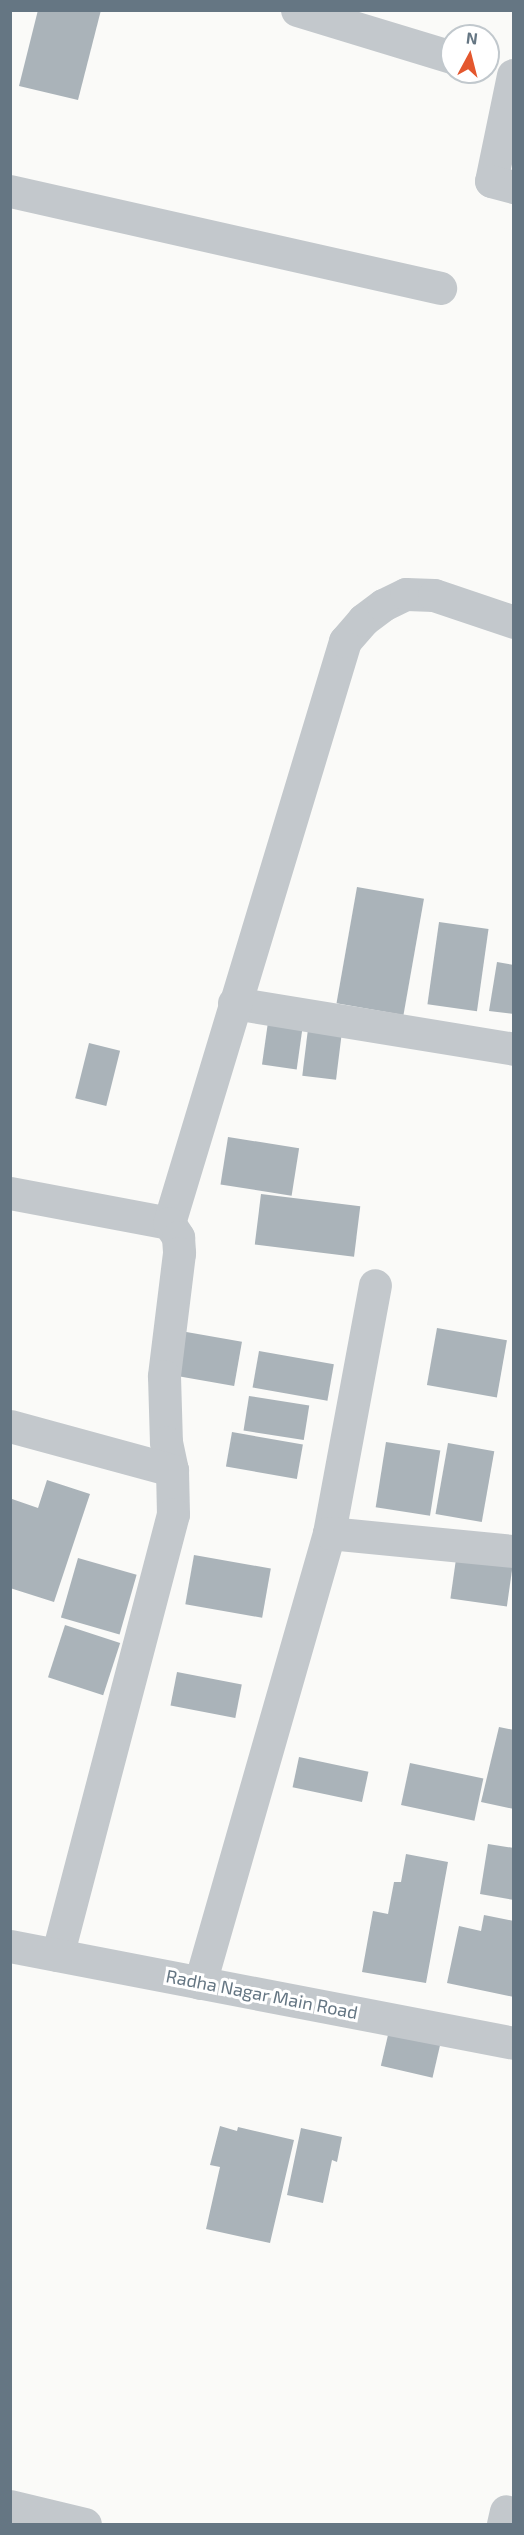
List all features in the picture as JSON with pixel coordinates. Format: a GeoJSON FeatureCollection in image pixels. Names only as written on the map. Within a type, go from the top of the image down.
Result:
{"type":"FeatureCollection","features":[{"type":"Feature","properties":{"kind":"street"},"geometry":{"type":"LineString","coordinates":[[297,10],[440,53]]}},
{"type":"Feature","properties":{"kind":"street"},"geometry":{"type":"LineString","coordinates":[[513,75],[491,181],[513,187]]}},
{"type":"Feature","properties":{"kind":"street"},"geometry":{"type":"LineString","coordinates":[[10,191],[440,288]]}},
{"type":"Feature","properties":{"kind":"street"},"geometry":{"type":"LineString","coordinates":[[169,1223],[345,641],[363,620],[383,605],[406,594],[434,595],[513,622]]}},
{"type":"Feature","properties":{"kind":"street"},"geometry":{"type":"LineString","coordinates":[[234,1003],[513,1049]]}},
{"type":"Feature","properties":{"kind":"street"},"geometry":{"type":"LineString","coordinates":[[10,1193],[169,1223],[175,1228],[179,1253],[164,1376],[166,1442],[172,1470],[173,1514],[57,1955]]}},
{"type":"Feature","properties":{"kind":"street"},"geometry":{"type":"LineString","coordinates":[[200,1983],[329,1533],[375,1285]]}},
{"type":"Feature","properties":{"kind":"street"},"geometry":{"type":"LineString","coordinates":[[10,1426],[172,1470]]}},
{"type":"Feature","properties":{"kind":"street"},"geometry":{"type":"LineString","coordinates":[[329,1533],[513,1551]]}},
{"type":"Feature","properties":{"kind":"street","name":"Radha Nagar Main Road"},"geometry":{"type":"LineString","coordinates":[[10,1946],[513,2043]]}},
{"type":"Feature","properties":{"kind":"street"},"geometry":{"type":"LineString","coordinates":[[10,2506],[85,2524]]}},
{"type":"Feature","properties":{"kind":"building"},"geometry":{"type":"Polygon","coordinates":[[[38,10],[101,10],[78,100],[19,86],[38,10]]]}},
{"type":"Feature","properties":{"kind":"building"},"geometry":{"type":"Polygon","coordinates":[[[357,887],[424,899],[403,1015],[337,1003],[357,887]]]}},
{"type":"Feature","properties":{"kind":"building"},"geometry":{"type":"Polygon","coordinates":[[[439,922],[489,929],[477,1011],[427,1004],[439,922]]]}},
{"type":"Feature","properties":{"kind":"building"},"geometry":{"type":"Polygon","coordinates":[[[497,962],[514,965],[514,1014],[489,1011],[497,962]]]}},
{"type":"Feature","properties":{"kind":"building"},"geometry":{"type":"Polygon","coordinates":[[[268,1022],[303,1027],[297,1069],[262,1065],[268,1022]]]}},
{"type":"Feature","properties":{"kind":"building"},"geometry":{"type":"Polygon","coordinates":[[[308,1029],[342,1033],[336,1080],[302,1076],[308,1029]]]}},
{"type":"Feature","properties":{"kind":"building"},"geometry":{"type":"Polygon","coordinates":[[[89,1043],[120,1051],[106,1106],[75,1098],[89,1043]]]}},
{"type":"Feature","properties":{"kind":"building"},"geometry":{"type":"Polygon","coordinates":[[[228,1137],[299,1148],[292,1196],[220,1184],[228,1137]]]}},
{"type":"Feature","properties":{"kind":"building"},"geometry":{"type":"Polygon","coordinates":[[[261,1194],[360,1206],[354,1257],[255,1245],[261,1194]]]}},
{"type":"Feature","properties":{"kind":"building"},"geometry":{"type":"Polygon","coordinates":[[[437,1328],[507,1340],[497,1397],[427,1385],[437,1328]]]}},
{"type":"Feature","properties":{"kind":"building"},"geometry":{"type":"Polygon","coordinates":[[[175,1330],[242,1342],[234,1386],[167,1374],[175,1330]]]}},
{"type":"Feature","properties":{"kind":"building"},"geometry":{"type":"Polygon","coordinates":[[[259,1351],[334,1364],[327,1401],[253,1387],[259,1351]]]}},
{"type":"Feature","properties":{"kind":"building"},"geometry":{"type":"Polygon","coordinates":[[[249,1396],[309,1406],[304,1440],[244,1431],[249,1396]]]}},
{"type":"Feature","properties":{"kind":"building"},"geometry":{"type":"Polygon","coordinates":[[[232,1432],[303,1445],[297,1479],[226,1466],[232,1432]]]}},
{"type":"Feature","properties":{"kind":"building"},"geometry":{"type":"Polygon","coordinates":[[[386,1442],[440,1451],[430,1516],[376,1507],[386,1442]]]}},
{"type":"Feature","properties":{"kind":"building"},"geometry":{"type":"Polygon","coordinates":[[[448,1443],[494,1451],[482,1522],[435,1514],[448,1443]]]}},
{"type":"Feature","properties":{"kind":"building"},"geometry":{"type":"Polygon","coordinates":[[[47,1480],[90,1494],[54,1602],[10,1588],[12,1499],[38,1508],[47,1480]]]}},
{"type":"Feature","properties":{"kind":"building"},"geometry":{"type":"Polygon","coordinates":[[[194,1555],[271,1569],[262,1618],[185,1604],[194,1555]]]}},
{"type":"Feature","properties":{"kind":"building"},"geometry":{"type":"Polygon","coordinates":[[[78,1558],[137,1575],[120,1634],[61,1618],[78,1558]]]}},
{"type":"Feature","properties":{"kind":"building"},"geometry":{"type":"Polygon","coordinates":[[[456,1559],[512,1567],[507,1607],[450,1599],[456,1559]]]}},
{"type":"Feature","properties":{"kind":"building"},"geometry":{"type":"Polygon","coordinates":[[[65,1625],[120,1643],[103,1695],[48,1677],[65,1625]]]}},
{"type":"Feature","properties":{"kind":"building"},"geometry":{"type":"Polygon","coordinates":[[[177,1672],[242,1685],[235,1718],[171,1705],[177,1672]]]}},
{"type":"Feature","properties":{"kind":"building"},"geometry":{"type":"Polygon","coordinates":[[[499,1727],[514,1730],[514,1809],[481,1802],[499,1727]]]}},
{"type":"Feature","properties":{"kind":"building"},"geometry":{"type":"Polygon","coordinates":[[[299,1757],[368,1772],[362,1802],[293,1787],[299,1757]]]}},
{"type":"Feature","properties":{"kind":"building"},"geometry":{"type":"Polygon","coordinates":[[[410,1763],[483,1779],[474,1821],[401,1805],[410,1763]]]}},
{"type":"Feature","properties":{"kind":"building"},"geometry":{"type":"Polygon","coordinates":[[[488,1844],[514,1848],[514,1900],[480,1894],[488,1844]]]}},
{"type":"Feature","properties":{"kind":"building"},"geometry":{"type":"Polygon","coordinates":[[[406,1854],[448,1862],[426,1983],[362,1972],[373,1911],[388,1914],[394,1882],[401,1882],[406,1854]]]}},
{"type":"Feature","properties":{"kind":"building"},"geometry":{"type":"Polygon","coordinates":[[[484,1915],[514,1921],[514,1997],[447,1983],[459,1926],[481,1931],[484,1915]]]}},
{"type":"Feature","properties":{"kind":"building"},"geometry":{"type":"Polygon","coordinates":[[[391,2022],[443,2034],[433,2078],[381,2066],[391,2022]]]}},
{"type":"Feature","properties":{"kind":"building"},"geometry":{"type":"Polygon","coordinates":[[[220,2126],[237,2131],[238,2127],[294,2140],[270,2243],[206,2229],[220,2167],[210,2165],[220,2126]]]}},
{"type":"Feature","properties":{"kind":"building"},"geometry":{"type":"Polygon","coordinates":[[[301,2128],[342,2137],[337,2162],[332,2160],[323,2203],[287,2195],[301,2128]]]}}]}
